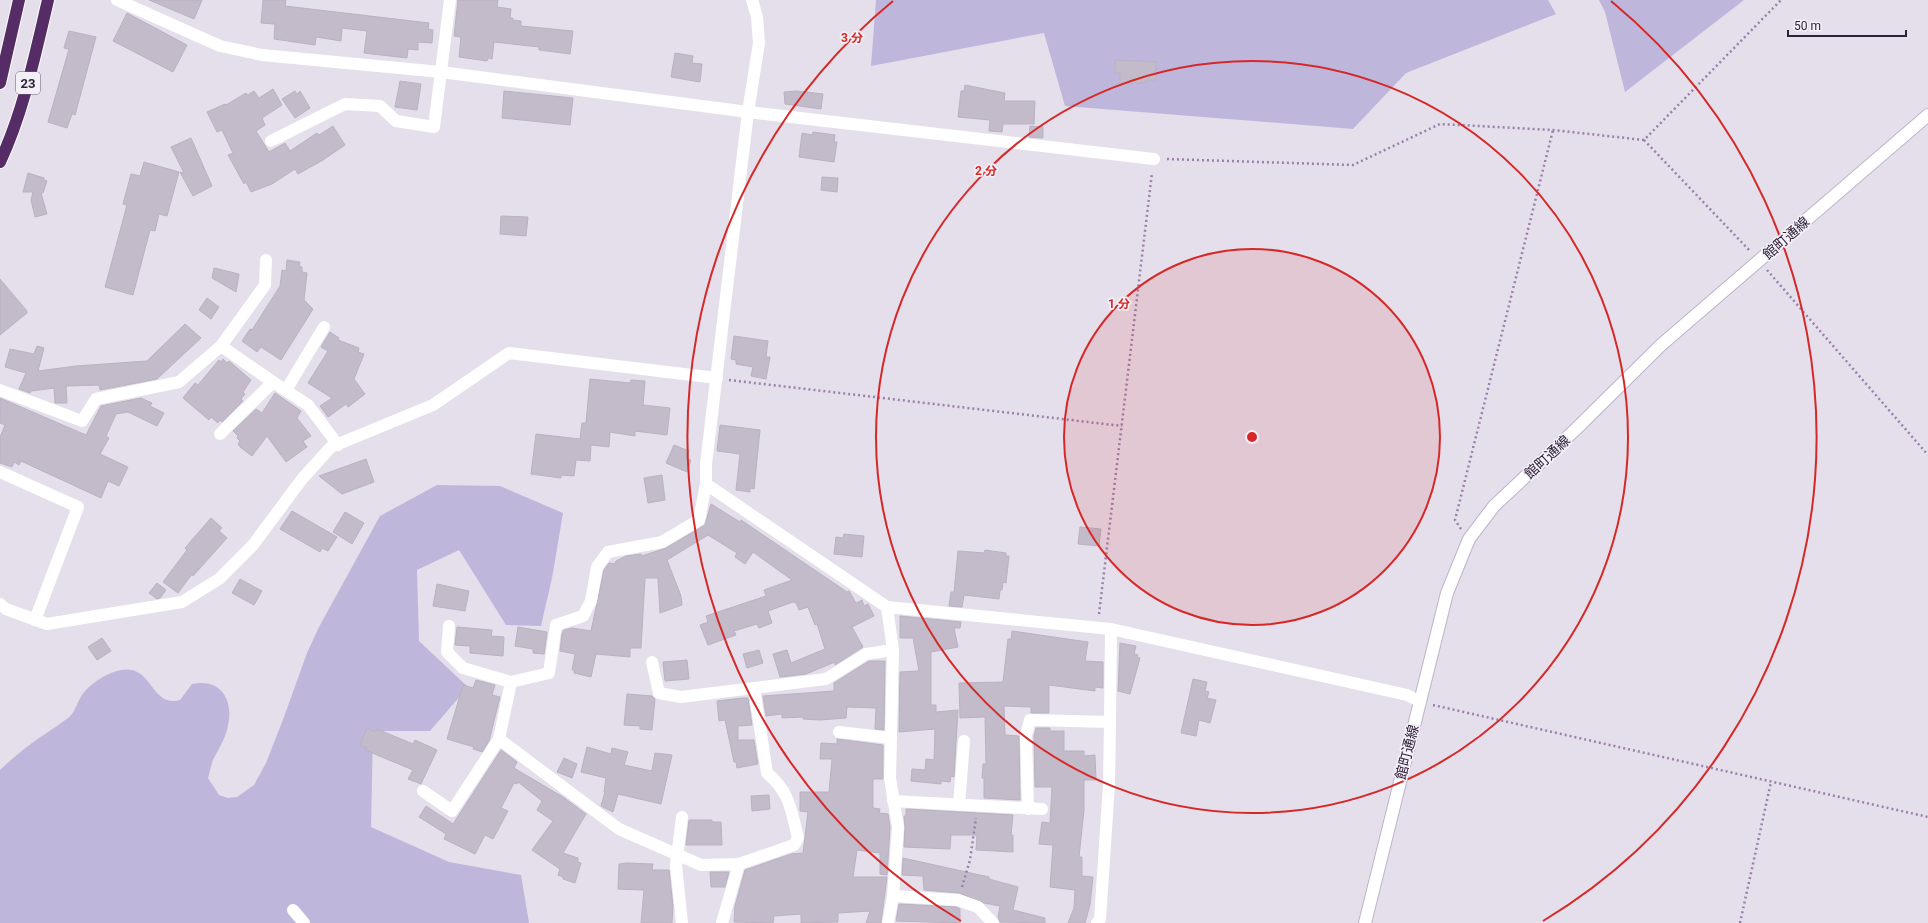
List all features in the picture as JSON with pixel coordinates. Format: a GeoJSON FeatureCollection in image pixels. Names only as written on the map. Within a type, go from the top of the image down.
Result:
{"type":"FeatureCollection","features":[{"type":"Feature","properties":{"kind":"highway","name":"23"},"geometry":{"type":"LineString","coordinates":[[0,83],[19,0]]}},
{"type":"Feature","properties":{"kind":"highway","name":"23"},"geometry":{"type":"LineString","coordinates":[[0,162],[21,108],[48,0]]}},
{"type":"Feature","properties":{"kind":"street"},"geometry":{"type":"LineString","coordinates":[[117,0],[220,46],[262,55],[441,72],[748,112],[1154,159]]}},
{"type":"Feature","properties":{"kind":"street"},"geometry":{"type":"LineString","coordinates":[[271,141],[345,104],[380,106],[396,121],[434,127],[450,0]]}},
{"type":"Feature","properties":{"kind":"street"},"geometry":{"type":"LineString","coordinates":[[449,626],[447,652],[463,668],[511,682],[549,673],[556,625],[583,616],[591,601],[597,567],[608,552],[662,542],[699,520],[706,484],[706,464],[748,112],[759,43],[758,17],[752,0]]}},
{"type":"Feature","properties":{"kind":"street","name":"館町通線"},"geometry":{"type":"LineString","coordinates":[[1365,923],[1447,593],[1469,539],[1494,506],[1662,345],[1928,115]]}},
{"type":"Feature","properties":{"kind":"street"},"geometry":{"type":"LineString","coordinates":[[0,390],[82,422],[96,399],[179,382],[221,346],[265,285],[266,260]]}},
{"type":"Feature","properties":{"kind":"street"},"geometry":{"type":"LineString","coordinates":[[286,390],[324,327]]}},
{"type":"Feature","properties":{"kind":"street"},"geometry":{"type":"LineString","coordinates":[[221,346],[308,405],[338,445]]}},
{"type":"Feature","properties":{"kind":"street"},"geometry":{"type":"LineString","coordinates":[[0,604],[6,609],[47,624],[182,602],[219,579],[248,551],[302,479],[331,448],[433,405],[509,353],[717,378]]}},
{"type":"Feature","properties":{"kind":"street"},"geometry":{"type":"LineString","coordinates":[[220,434],[273,382]]}},
{"type":"Feature","properties":{"kind":"street"},"geometry":{"type":"LineString","coordinates":[[0,472],[78,507],[35,620]]}},
{"type":"Feature","properties":{"kind":"street"},"geometry":{"type":"LineString","coordinates":[[706,484],[887,607],[1111,629],[1407,695],[1419,701]]}},
{"type":"Feature","properties":{"kind":"street"},"geometry":{"type":"LineString","coordinates":[[887,607],[893,650],[890,778],[898,827],[893,896],[888,923]]}},
{"type":"Feature","properties":{"kind":"street"},"geometry":{"type":"LineString","coordinates":[[1097,923],[1100,919],[1106,832],[1110,722],[1111,629]]}},
{"type":"Feature","properties":{"kind":"street"},"geometry":{"type":"LineString","coordinates":[[652,662],[659,693],[681,697],[826,679],[866,654],[893,650]]}},
{"type":"Feature","properties":{"kind":"street"},"geometry":{"type":"LineString","coordinates":[[423,791],[452,811],[500,739],[511,682]]}},
{"type":"Feature","properties":{"kind":"street"},"geometry":{"type":"LineString","coordinates":[[500,739],[619,829],[701,865],[739,864],[794,844],[798,838],[787,797],[776,780],[767,772],[754,688]]}},
{"type":"Feature","properties":{"kind":"street"},"geometry":{"type":"LineString","coordinates":[[1028,809],[1026,735],[1030,720],[1110,722]]}},
{"type":"Feature","properties":{"kind":"street"},"geometry":{"type":"LineString","coordinates":[[839,732],[891,738]]}},
{"type":"Feature","properties":{"kind":"street"},"geometry":{"type":"LineString","coordinates":[[959,804],[964,741]]}},
{"type":"Feature","properties":{"kind":"street"},"geometry":{"type":"LineString","coordinates":[[893,801],[1042,809]]}},
{"type":"Feature","properties":{"kind":"street"},"geometry":{"type":"LineString","coordinates":[[682,817],[676,865],[682,923]]}},
{"type":"Feature","properties":{"kind":"street"},"geometry":{"type":"LineString","coordinates":[[722,923],[739,864]]}},
{"type":"Feature","properties":{"kind":"street"},"geometry":{"type":"LineString","coordinates":[[893,896],[958,900],[978,907],[993,923]]}},
{"type":"Feature","properties":{"kind":"street"},"geometry":{"type":"LineString","coordinates":[[293,910],[304,923]]}},
{"type":"Feature","properties":{"kind":"path"},"geometry":{"type":"LineString","coordinates":[[1644,140],[1781,0]]}},
{"type":"Feature","properties":{"kind":"path"},"geometry":{"type":"LineString","coordinates":[[1097,627],[1154,159],[1353,165],[1440,124],[1553,130],[1644,140],[1759,261],[1928,455]]}},
{"type":"Feature","properties":{"kind":"path"},"geometry":{"type":"LineString","coordinates":[[1469,539],[1455,520],[1553,130]]}},
{"type":"Feature","properties":{"kind":"path"},"geometry":{"type":"LineString","coordinates":[[717,378],[1122,426]]}},
{"type":"Feature","properties":{"kind":"path"},"geometry":{"type":"LineString","coordinates":[[1419,701],[1928,817]]}},
{"type":"Feature","properties":{"kind":"path"},"geometry":{"type":"LineString","coordinates":[[1740,923],[1771,782]]}},
{"type":"Feature","properties":{"kind":"path"},"geometry":{"type":"LineString","coordinates":[[958,900],[970,860],[978,806]]}},
{"type":"Feature","properties":{"kind":"shaded area"},"geometry":{"type":"Polygon","coordinates":[[[876,0],[1548,0],[1556,14],[1406,73],[1353,129],[1065,106],[1044,33],[871,66],[876,0]]]}},
{"type":"Feature","properties":{"kind":"shaded area"},"geometry":{"type":"Polygon","coordinates":[[[1599,0],[1744,0],[1625,92],[1605,12],[1599,0]]]}},
{"type":"Feature","properties":{"kind":"shaded area"},"geometry":{"type":"Polygon","coordinates":[[[437,485],[500,486],[563,513],[552,578],[541,626],[506,625],[459,550],[417,570],[419,641],[468,687],[430,731],[373,731],[371,827],[449,862],[521,875],[529,923],[0,923],[0,770],[24,749],[70,716],[82,695],[98,680],[113,672],[128,669],[135,671],[146,679],[160,696],[172,701],[180,700],[192,684],[210,684],[223,692],[229,707],[228,725],[224,739],[213,760],[208,778],[219,795],[228,798],[237,797],[254,785],[266,763],[307,653],[319,627],[380,516],[437,485]]]}},
{"type":"Feature","properties":{"kind":"building"},"geometry":{"type":"Polygon","coordinates":[[[149,0],[202,0],[194,19],[149,0]]]}},
{"type":"Feature","properties":{"kind":"building"},"geometry":{"type":"Polygon","coordinates":[[[263,0],[286,0],[285,6],[429,23],[428,29],[433,30],[432,43],[418,42],[418,50],[408,49],[407,58],[364,53],[367,31],[342,28],[341,41],[316,37],[315,45],[274,39],[275,24],[261,23],[263,0]]]}},
{"type":"Feature","properties":{"kind":"building"},"geometry":{"type":"Polygon","coordinates":[[[458,0],[498,0],[497,7],[511,9],[510,18],[513,18],[512,20],[521,21],[521,26],[573,31],[570,54],[539,50],[539,47],[494,42],[492,59],[488,58],[487,61],[459,57],[461,37],[454,36],[458,0]]]}},
{"type":"Feature","properties":{"kind":"building"},"geometry":{"type":"Polygon","coordinates":[[[127,13],[187,45],[173,72],[113,41],[127,13]]]}},
{"type":"Feature","properties":{"kind":"building"},"geometry":{"type":"Polygon","coordinates":[[[69,31],[96,37],[75,115],[72,114],[67,128],[48,122],[69,49],[64,48],[69,31]]]}},
{"type":"Feature","properties":{"kind":"building"},"geometry":{"type":"Polygon","coordinates":[[[675,53],[693,56],[692,63],[702,64],[700,82],[671,77],[675,53]]]}},
{"type":"Feature","properties":{"kind":"building"},"geometry":{"type":"Polygon","coordinates":[[[1115,60],[1156,62],[1156,80],[1146,80],[1145,83],[1120,83],[1120,73],[1115,73],[1115,60]]]}},
{"type":"Feature","properties":{"kind":"building"},"geometry":{"type":"Polygon","coordinates":[[[400,81],[421,84],[417,110],[395,107],[400,81]]]}},
{"type":"Feature","properties":{"kind":"building"},"geometry":{"type":"Polygon","coordinates":[[[965,85],[1005,93],[1004,101],[1035,101],[1034,124],[1003,124],[1002,132],[989,131],[990,120],[958,117],[961,91],[964,91],[965,85]]]}},
{"type":"Feature","properties":{"kind":"building"},"geometry":{"type":"Polygon","coordinates":[[[273,89],[282,105],[262,118],[265,125],[256,131],[269,152],[285,143],[290,151],[317,133],[319,135],[333,126],[345,145],[323,160],[298,174],[295,169],[272,184],[251,192],[246,182],[244,184],[228,155],[233,153],[222,130],[217,132],[207,112],[225,104],[226,105],[246,93],[248,95],[254,91],[259,98],[273,89]]]}},
{"type":"Feature","properties":{"kind":"building"},"geometry":{"type":"Polygon","coordinates":[[[295,91],[297,94],[300,91],[310,108],[295,118],[282,99],[295,91]]]}},
{"type":"Feature","properties":{"kind":"building"},"geometry":{"type":"Polygon","coordinates":[[[504,91],[573,98],[570,125],[502,118],[504,91]]]}},
{"type":"Feature","properties":{"kind":"building"},"geometry":{"type":"Polygon","coordinates":[[[797,91],[823,94],[821,109],[785,104],[784,92],[797,91]]]}},
{"type":"Feature","properties":{"kind":"building"},"geometry":{"type":"Polygon","coordinates":[[[1030,126],[1043,127],[1043,138],[1029,137],[1030,126]]]}},
{"type":"Feature","properties":{"kind":"building"},"geometry":{"type":"Polygon","coordinates":[[[813,132],[835,135],[834,142],[837,142],[834,162],[799,157],[802,133],[812,135],[813,132]]]}},
{"type":"Feature","properties":{"kind":"building"},"geometry":{"type":"Polygon","coordinates":[[[191,138],[212,186],[193,196],[180,172],[184,173],[171,147],[191,138]]]}},
{"type":"Feature","properties":{"kind":"building"},"geometry":{"type":"Polygon","coordinates":[[[144,162],[179,172],[167,216],[159,214],[155,231],[150,230],[133,295],[105,287],[127,205],[123,204],[131,174],[140,176],[144,162]]]}},
{"type":"Feature","properties":{"kind":"building"},"geometry":{"type":"Polygon","coordinates":[[[28,173],[44,178],[44,180],[47,181],[43,193],[41,193],[47,214],[35,217],[31,200],[33,192],[23,192],[28,173]]]}},
{"type":"Feature","properties":{"kind":"building"},"geometry":{"type":"Polygon","coordinates":[[[822,177],[838,178],[837,192],[821,190],[822,177]]]}},
{"type":"Feature","properties":{"kind":"building"},"geometry":{"type":"Polygon","coordinates":[[[501,216],[528,217],[526,236],[500,234],[501,216]]]}},
{"type":"Feature","properties":{"kind":"building"},"geometry":{"type":"Polygon","coordinates":[[[287,260],[300,262],[299,266],[302,267],[302,272],[307,273],[304,300],[313,309],[281,360],[261,347],[257,352],[242,341],[250,329],[252,330],[280,286],[282,270],[286,271],[287,260]]]}},
{"type":"Feature","properties":{"kind":"building"},"geometry":{"type":"Polygon","coordinates":[[[214,268],[239,274],[236,292],[212,278],[214,268]]]}},
{"type":"Feature","properties":{"kind":"building"},"geometry":{"type":"Polygon","coordinates":[[[0,279],[27,311],[27,313],[0,335],[0,279]]]}},
{"type":"Feature","properties":{"kind":"building"},"geometry":{"type":"Polygon","coordinates":[[[207,298],[219,307],[211,319],[199,310],[207,298]]]}},
{"type":"Feature","properties":{"kind":"building"},"geometry":{"type":"Polygon","coordinates":[[[185,324],[201,338],[157,379],[100,390],[99,385],[66,386],[67,403],[55,403],[54,388],[31,391],[30,393],[19,389],[26,373],[5,367],[10,349],[34,354],[37,346],[44,348],[38,371],[76,366],[147,361],[185,324]]]}},
{"type":"Feature","properties":{"kind":"building"},"geometry":{"type":"Polygon","coordinates":[[[330,332],[339,338],[338,340],[359,348],[358,352],[364,354],[354,379],[365,394],[348,407],[346,404],[328,417],[320,406],[332,398],[308,383],[328,351],[321,347],[330,332]]]}},
{"type":"Feature","properties":{"kind":"building"},"geometry":{"type":"Polygon","coordinates":[[[734,336],[768,341],[766,357],[770,357],[766,379],[751,376],[753,367],[736,364],[736,360],[731,359],[734,336]]]}},
{"type":"Feature","properties":{"kind":"building"},"geometry":{"type":"Polygon","coordinates":[[[223,359],[227,363],[229,361],[251,380],[243,392],[245,394],[241,399],[243,401],[222,422],[220,420],[218,423],[211,417],[209,420],[183,398],[195,383],[198,385],[219,360],[221,362],[223,359]]]}},
{"type":"Feature","properties":{"kind":"building"},"geometry":{"type":"Polygon","coordinates":[[[590,379],[630,383],[631,380],[645,381],[643,405],[670,408],[667,435],[635,431],[635,436],[610,432],[609,447],[591,445],[590,461],[576,460],[574,476],[561,475],[561,478],[531,474],[536,434],[580,439],[582,423],[586,423],[590,379]]]}},
{"type":"Feature","properties":{"kind":"building"},"geometry":{"type":"Polygon","coordinates":[[[275,393],[301,411],[297,418],[311,436],[303,441],[307,447],[286,462],[267,436],[252,456],[240,447],[238,444],[240,441],[237,438],[238,436],[233,431],[256,409],[262,413],[275,393]]]}},
{"type":"Feature","properties":{"kind":"building"},"geometry":{"type":"Polygon","coordinates":[[[0,398],[86,435],[101,406],[141,398],[152,403],[150,406],[164,413],[157,426],[128,412],[116,414],[106,436],[109,438],[100,454],[128,467],[119,486],[108,481],[101,498],[21,461],[19,465],[14,462],[12,467],[0,463],[0,437],[5,425],[0,423],[0,398]]]}},
{"type":"Feature","properties":{"kind":"building"},"geometry":{"type":"Polygon","coordinates":[[[720,425],[760,430],[754,489],[750,488],[750,492],[736,490],[740,454],[717,451],[720,425]]]}},
{"type":"Feature","properties":{"kind":"building"},"geometry":{"type":"Polygon","coordinates":[[[674,445],[689,451],[686,458],[691,460],[687,472],[666,463],[674,445]]]}},
{"type":"Feature","properties":{"kind":"building"},"geometry":{"type":"Polygon","coordinates":[[[366,459],[374,482],[342,494],[319,476],[366,459]]]}},
{"type":"Feature","properties":{"kind":"building"},"geometry":{"type":"Polygon","coordinates":[[[662,475],[665,500],[648,503],[644,478],[662,475]]]}},
{"type":"Feature","properties":{"kind":"building"},"geometry":{"type":"Polygon","coordinates":[[[711,504],[740,522],[741,520],[847,592],[849,591],[856,603],[862,600],[864,606],[868,604],[874,616],[852,627],[863,647],[835,665],[835,662],[806,674],[780,677],[773,654],[787,650],[791,663],[825,649],[817,624],[815,625],[808,607],[799,610],[796,603],[793,602],[768,611],[772,623],[759,628],[757,624],[734,631],[736,635],[708,645],[700,625],[708,622],[706,616],[766,596],[764,590],[792,580],[753,552],[745,564],[735,557],[737,553],[708,535],[667,560],[681,596],[682,605],[660,613],[658,578],[645,578],[641,648],[630,648],[630,657],[596,654],[591,677],[574,673],[574,670],[572,670],[575,654],[560,651],[562,634],[564,630],[572,628],[591,631],[604,570],[609,563],[615,564],[616,561],[626,556],[641,554],[642,556],[666,548],[705,525],[711,504]]]}},
{"type":"Feature","properties":{"kind":"building"},"geometry":{"type":"Polygon","coordinates":[[[292,511],[337,537],[328,551],[322,548],[320,552],[280,529],[292,511]]]}},
{"type":"Feature","properties":{"kind":"building"},"geometry":{"type":"Polygon","coordinates":[[[345,512],[364,523],[352,544],[333,532],[345,512]]]}},
{"type":"Feature","properties":{"kind":"building"},"geometry":{"type":"Polygon","coordinates":[[[211,518],[222,528],[219,531],[227,538],[193,576],[192,574],[178,593],[163,582],[187,550],[185,548],[211,518]]]}},
{"type":"Feature","properties":{"kind":"building"},"geometry":{"type":"Polygon","coordinates":[[[1080,527],[1101,529],[1099,546],[1078,544],[1080,527]]]}},
{"type":"Feature","properties":{"kind":"building"},"geometry":{"type":"Polygon","coordinates":[[[844,534],[864,536],[862,557],[834,554],[836,537],[843,538],[844,534]]]}},
{"type":"Feature","properties":{"kind":"building"},"geometry":{"type":"Polygon","coordinates":[[[985,550],[1006,553],[1006,556],[1009,556],[1006,583],[1003,582],[999,599],[964,595],[962,607],[949,606],[951,592],[954,592],[958,551],[984,553],[985,550]]]}},
{"type":"Feature","properties":{"kind":"building"},"geometry":{"type":"Polygon","coordinates":[[[240,579],[262,591],[254,605],[232,593],[240,579]]]}},
{"type":"Feature","properties":{"kind":"building"},"geometry":{"type":"Polygon","coordinates":[[[157,583],[166,590],[160,598],[157,599],[149,593],[157,583]]]}},
{"type":"Feature","properties":{"kind":"building"},"geometry":{"type":"Polygon","coordinates":[[[437,584],[469,591],[465,611],[433,606],[437,584]]]}},
{"type":"Feature","properties":{"kind":"building"},"geometry":{"type":"Polygon","coordinates":[[[900,616],[961,622],[960,628],[954,628],[958,647],[931,652],[931,705],[936,705],[936,712],[958,710],[954,777],[951,776],[950,782],[941,781],[941,784],[911,781],[912,769],[925,770],[926,759],[934,760],[935,729],[899,732],[900,672],[919,671],[913,638],[900,638],[900,616]]]}},
{"type":"Feature","properties":{"kind":"building"},"geometry":{"type":"Polygon","coordinates":[[[457,627],[492,630],[491,636],[504,637],[503,656],[470,653],[470,646],[455,645],[457,627]]]}},
{"type":"Feature","properties":{"kind":"building"},"geometry":{"type":"Polygon","coordinates":[[[518,627],[547,632],[544,654],[533,653],[533,649],[515,646],[518,627]]]}},
{"type":"Feature","properties":{"kind":"building"},"geometry":{"type":"Polygon","coordinates":[[[1012,631],[1088,642],[1085,661],[1103,662],[1103,688],[1095,687],[1095,691],[1049,685],[1049,713],[1031,713],[1031,707],[1004,706],[1005,735],[1019,736],[1020,800],[984,798],[984,778],[982,778],[983,764],[986,764],[985,717],[960,718],[959,683],[1003,682],[1008,639],[1011,639],[1012,631]]]}},
{"type":"Feature","properties":{"kind":"building"},"geometry":{"type":"Polygon","coordinates":[[[102,638],[111,651],[97,660],[88,647],[102,638]]]}},
{"type":"Feature","properties":{"kind":"building"},"geometry":{"type":"Polygon","coordinates":[[[1120,643],[1136,646],[1134,654],[1138,655],[1137,657],[1140,658],[1130,694],[1118,691],[1120,643]]]}},
{"type":"Feature","properties":{"kind":"building"},"geometry":{"type":"Polygon","coordinates":[[[759,650],[763,663],[747,668],[743,654],[759,650]]]}},
{"type":"Feature","properties":{"kind":"building"},"geometry":{"type":"Polygon","coordinates":[[[687,660],[689,679],[665,681],[663,662],[687,660]]]}},
{"type":"Feature","properties":{"kind":"building"},"geometry":{"type":"Polygon","coordinates":[[[869,661],[885,661],[884,730],[875,729],[876,708],[847,707],[846,718],[820,720],[803,719],[803,717],[782,718],[782,714],[766,716],[763,696],[834,691],[834,683],[869,661]]]}},
{"type":"Feature","properties":{"kind":"building"},"geometry":{"type":"Polygon","coordinates":[[[1193,679],[1207,682],[1205,691],[1209,692],[1207,698],[1216,700],[1210,723],[1199,720],[1196,736],[1181,733],[1193,679]]]}},
{"type":"Feature","properties":{"kind":"building"},"geometry":{"type":"Polygon","coordinates":[[[476,680],[495,685],[492,695],[500,697],[489,741],[482,752],[473,749],[474,747],[447,739],[463,685],[473,688],[476,680]]]}},
{"type":"Feature","properties":{"kind":"building"},"geometry":{"type":"Polygon","coordinates":[[[627,694],[652,696],[655,699],[652,730],[640,729],[640,726],[624,725],[627,694]]]}},
{"type":"Feature","properties":{"kind":"building"},"geometry":{"type":"Polygon","coordinates":[[[748,698],[752,725],[738,726],[738,740],[754,740],[758,764],[737,768],[736,762],[734,762],[725,720],[719,721],[717,701],[748,698]]]}},
{"type":"Feature","properties":{"kind":"building"},"geometry":{"type":"Polygon","coordinates":[[[367,728],[376,732],[377,729],[413,744],[415,740],[437,750],[421,784],[408,779],[413,770],[365,750],[367,748],[360,745],[367,728]]]}},
{"type":"Feature","properties":{"kind":"building"},"geometry":{"type":"Polygon","coordinates":[[[1036,728],[1050,728],[1050,731],[1064,731],[1064,751],[1084,751],[1084,756],[1095,755],[1096,780],[1084,780],[1084,810],[1079,857],[1082,857],[1082,876],[1093,877],[1090,905],[1085,923],[1068,923],[1074,908],[1075,890],[1050,887],[1053,845],[1039,844],[1042,822],[1050,823],[1052,787],[1035,787],[1034,736],[1036,728]]]}},
{"type":"Feature","properties":{"kind":"building"},"geometry":{"type":"Polygon","coordinates":[[[837,739],[883,745],[883,779],[873,779],[873,808],[880,809],[879,813],[888,814],[890,827],[887,875],[880,874],[880,853],[857,850],[853,877],[887,877],[881,923],[866,923],[870,911],[838,913],[838,922],[801,923],[801,914],[774,916],[773,923],[734,922],[735,906],[745,870],[791,854],[803,853],[808,812],[800,811],[800,792],[829,792],[832,759],[820,759],[821,743],[837,744],[837,739]]]}},
{"type":"Feature","properties":{"kind":"building"},"geometry":{"type":"Polygon","coordinates":[[[587,747],[611,754],[612,748],[628,752],[624,765],[652,771],[655,753],[672,755],[661,804],[618,794],[613,812],[601,806],[605,792],[606,778],[581,772],[587,747]]]}},
{"type":"Feature","properties":{"kind":"building"},"geometry":{"type":"Polygon","coordinates":[[[501,750],[517,762],[514,768],[563,797],[586,814],[563,853],[578,858],[578,862],[581,863],[575,883],[563,879],[563,877],[558,875],[560,869],[532,850],[553,821],[537,810],[542,801],[518,782],[517,784],[514,783],[501,808],[508,811],[493,839],[485,835],[475,854],[444,839],[446,834],[419,817],[426,806],[453,824],[501,750]]]}},
{"type":"Feature","properties":{"kind":"building"},"geometry":{"type":"Polygon","coordinates":[[[564,758],[577,764],[572,778],[557,772],[564,758]]]}},
{"type":"Feature","properties":{"kind":"building"},"geometry":{"type":"Polygon","coordinates":[[[769,795],[770,809],[752,811],[751,796],[769,795]]]}},
{"type":"Feature","properties":{"kind":"building"},"geometry":{"type":"Polygon","coordinates":[[[906,809],[1013,815],[1011,835],[1013,835],[1013,852],[976,850],[977,835],[951,835],[950,849],[904,847],[904,816],[906,816],[906,809]]]}},
{"type":"Feature","properties":{"kind":"building"},"geometry":{"type":"Polygon","coordinates":[[[689,820],[712,820],[712,822],[721,822],[722,845],[686,845],[689,820]]]}},
{"type":"Feature","properties":{"kind":"building"},"geometry":{"type":"Polygon","coordinates":[[[903,858],[989,877],[989,879],[1018,887],[1013,910],[1045,918],[1045,923],[1000,922],[998,917],[1000,906],[984,903],[959,893],[924,890],[923,876],[902,875],[903,858]]]}},
{"type":"Feature","properties":{"kind":"building"},"geometry":{"type":"Polygon","coordinates":[[[619,864],[653,864],[652,870],[669,870],[673,906],[672,923],[641,923],[644,890],[618,889],[619,864]]]}},
{"type":"Feature","properties":{"kind":"building"},"geometry":{"type":"Polygon","coordinates":[[[710,872],[729,872],[725,887],[711,887],[710,872]]]}},
{"type":"Feature","properties":{"kind":"building"},"geometry":{"type":"Polygon","coordinates":[[[899,904],[956,907],[960,909],[960,923],[896,921],[899,904]]]}}]}
